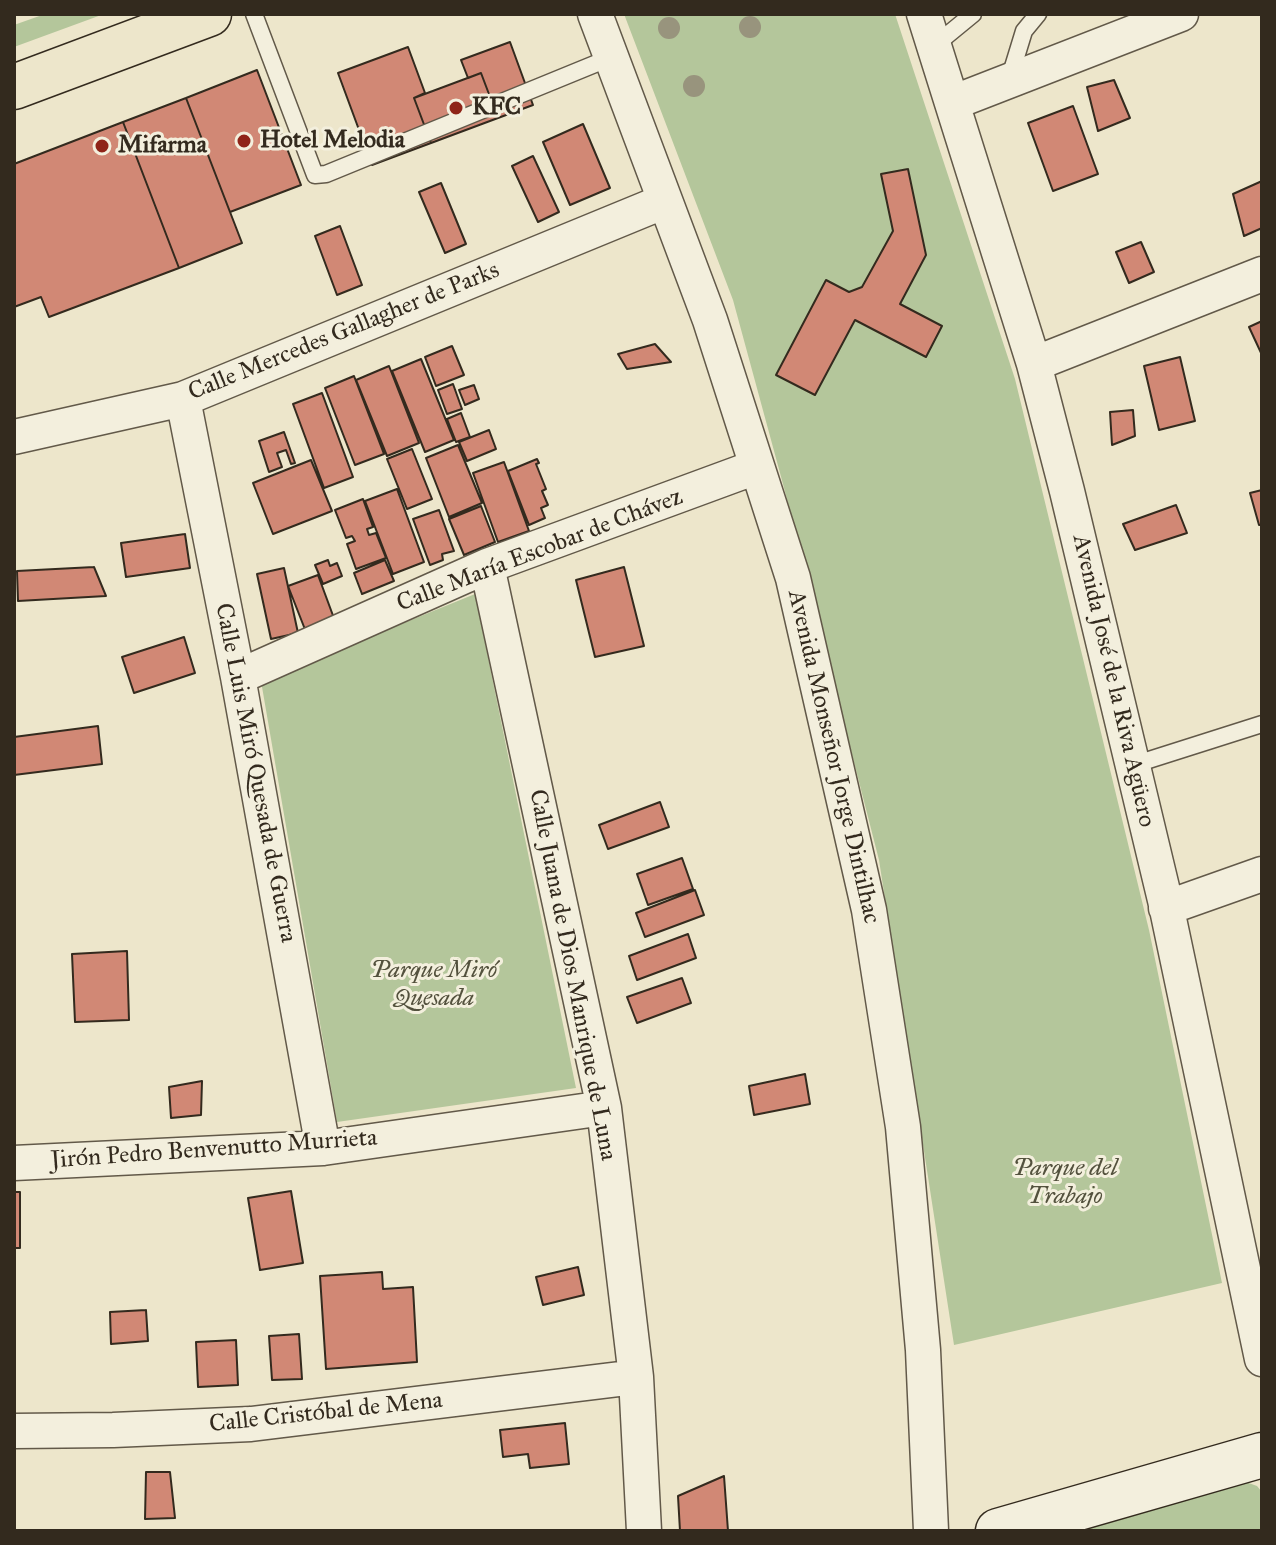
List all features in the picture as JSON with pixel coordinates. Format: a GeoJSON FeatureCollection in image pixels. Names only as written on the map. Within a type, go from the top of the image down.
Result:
{"type":"FeatureCollection","features":[{"type":"Feature","properties":{"kind":"main road"},"geometry":{"type":"LineString","coordinates":[[14,87],[209,14]]}},
{"type":"Feature","properties":{"kind":"street","name":"Avenida Monseñor Jorge Dintilhac"},"geometry":{"type":"LineString","coordinates":[[595,14],[710,320],[793,578],[871,925],[903,1127],[923,1350],[931,1531]]}},
{"type":"Feature","properties":{"kind":"street"},"geometry":{"type":"LineString","coordinates":[[952,103],[1181,14]]}},
{"type":"Feature","properties":{"kind":"street","name":"Avenida José de la Riva Agüero"},"geometry":{"type":"LineString","coordinates":[[929,30],[1034,364],[1166,908],[1262,1359]]}},
{"type":"Feature","properties":{"kind":"street","name":"Calle Mercedes Gallagher de Parks"},"geometry":{"type":"LineString","coordinates":[[14,437],[183,399],[665,201]]}},
{"type":"Feature","properties":{"kind":"street"},"geometry":{"type":"LineString","coordinates":[[1034,364],[1262,274]]}},
{"type":"Feature","properties":{"kind":"street","name":"Calle Luis Miró Quesada de Guerra"},"geometry":{"type":"LineString","coordinates":[[183,399],[238,677],[323,1148]]}},
{"type":"Feature","properties":{"kind":"street","name":"Calle María Escobar de Chávez"},"geometry":{"type":"LineString","coordinates":[[238,677],[487,566],[756,467]]}},
{"type":"Feature","properties":{"kind":"street","name":"Calle Juana de Dios Manrique de Luna"},"geometry":{"type":"LineString","coordinates":[[487,566],[604,1108],[636,1377],[644,1531]]}},
{"type":"Feature","properties":{"kind":"street"},"geometry":{"type":"LineString","coordinates":[[1166,908],[1262,874]]}},
{"type":"Feature","properties":{"kind":"street","name":"Jirón Pedro Benvenutto Murrieta"},"geometry":{"type":"LineString","coordinates":[[14,1163],[323,1148],[604,1108]]}},
{"type":"Feature","properties":{"kind":"street","name":"Calle Cristóbal de Mena"},"geometry":{"type":"LineString","coordinates":[[14,1431],[251,1424],[636,1377]]}},
{"type":"Feature","properties":{"kind":"street"},"geometry":{"type":"LineString","coordinates":[[998,1531],[1262,1455]]}},
{"type":"Feature","properties":{"kind":"lane"},"geometry":{"type":"LineString","coordinates":[[254,14],[315,175],[326,174],[612,57]]}},
{"type":"Feature","properties":{"kind":"lane"},"geometry":{"type":"LineString","coordinates":[[929,30],[973,14]]}},
{"type":"Feature","properties":{"kind":"lane"},"geometry":{"type":"LineString","coordinates":[[1009,80],[1024,31],[1038,14]]}},
{"type":"Feature","properties":{"kind":"lane"},"geometry":{"type":"LineString","coordinates":[[1133,765],[1262,724]]}},
{"type":"Feature","properties":{"kind":"green space"},"geometry":{"type":"Polygon","coordinates":[[[45,14],[104,14],[14,47],[14,25],[45,14]]]}},
{"type":"Feature","properties":{"kind":"green space","name":"Parque del Trabajo"},"geometry":{"type":"Polygon","coordinates":[[[624,14],[895,14],[1015,379],[1149,930],[1222,1283],[954,1345],[879,860],[733,300],[624,14]]]}},
{"type":"Feature","properties":{"kind":"green space","name":"Parque Miró Quesada"},"geometry":{"type":"Polygon","coordinates":[[[475,594],[576,1088],[337,1122],[261,681],[475,594]]]}},
{"type":"Feature","properties":{"kind":"green space"},"geometry":{"type":"Polygon","coordinates":[[[1246,1482],[1257,1486],[1262,1492],[1262,1531],[1078,1531],[1246,1482]]]}},
{"type":"Feature","properties":{"kind":"building"},"geometry":{"type":"Polygon","coordinates":[[[510,42],[533,105],[498,118],[481,73],[468,78],[461,60],[510,42]]]}},
{"type":"Feature","properties":{"kind":"building"},"geometry":{"type":"Polygon","coordinates":[[[408,47],[425,93],[414,98],[431,143],[372,165],[338,73],[408,47]]]}},
{"type":"Feature","properties":{"kind":"building","name":"Hotel Melodia"},"geometry":{"type":"Polygon","coordinates":[[[257,70],[301,185],[230,212],[186,98],[257,70]]]}},
{"type":"Feature","properties":{"kind":"building","name":"KFC"},"geometry":{"type":"Polygon","coordinates":[[[481,73],[498,118],[431,143],[414,98],[481,73]]]}},
{"type":"Feature","properties":{"kind":"building"},"geometry":{"type":"Polygon","coordinates":[[[1114,80],[1130,118],[1098,131],[1087,87],[1114,80]]]}},
{"type":"Feature","properties":{"kind":"building"},"geometry":{"type":"Polygon","coordinates":[[[186,98],[242,243],[179,268],[123,122],[186,98]]]}},
{"type":"Feature","properties":{"kind":"building"},"geometry":{"type":"Polygon","coordinates":[[[1073,106],[1098,174],[1053,191],[1028,123],[1073,106]]]}},
{"type":"Feature","properties":{"kind":"building"},"geometry":{"type":"Polygon","coordinates":[[[123,122],[179,268],[49,317],[41,297],[14,307],[14,164],[123,122]]]}},
{"type":"Feature","properties":{"kind":"building"},"geometry":{"type":"Polygon","coordinates":[[[583,124],[610,188],[570,205],[543,142],[583,124]]]}},
{"type":"Feature","properties":{"kind":"building"},"geometry":{"type":"Polygon","coordinates":[[[533,156],[559,212],[538,222],[512,166],[533,156]]]}},
{"type":"Feature","properties":{"kind":"building"},"geometry":{"type":"Polygon","coordinates":[[[908,169],[926,255],[900,304],[942,326],[926,357],[855,320],[815,395],[776,375],[826,280],[849,292],[862,287],[893,231],[881,174],[908,169]]]}},
{"type":"Feature","properties":{"kind":"building"},"geometry":{"type":"Polygon","coordinates":[[[1262,181],[1262,228],[1244,236],[1233,194],[1262,181]]]}},
{"type":"Feature","properties":{"kind":"building"},"geometry":{"type":"Polygon","coordinates":[[[441,183],[466,244],[445,253],[419,192],[441,183]]]}},
{"type":"Feature","properties":{"kind":"building"},"geometry":{"type":"Polygon","coordinates":[[[340,226],[362,285],[337,295],[315,236],[340,226]]]}},
{"type":"Feature","properties":{"kind":"building"},"geometry":{"type":"Polygon","coordinates":[[[1141,242],[1154,272],[1129,283],[1116,252],[1141,242]]]}},
{"type":"Feature","properties":{"kind":"building"},"geometry":{"type":"Polygon","coordinates":[[[1262,321],[1262,355],[1249,327],[1262,321]]]}},
{"type":"Feature","properties":{"kind":"building"},"geometry":{"type":"Polygon","coordinates":[[[655,344],[671,362],[627,369],[618,354],[655,344]]]}},
{"type":"Feature","properties":{"kind":"building"},"geometry":{"type":"Polygon","coordinates":[[[452,346],[464,375],[436,386],[425,357],[452,346]]]}},
{"type":"Feature","properties":{"kind":"building"},"geometry":{"type":"Polygon","coordinates":[[[1180,357],[1195,421],[1159,430],[1144,366],[1180,357]]]}},
{"type":"Feature","properties":{"kind":"building"},"geometry":{"type":"Polygon","coordinates":[[[421,359],[454,440],[425,452],[392,371],[421,359]]]}},
{"type":"Feature","properties":{"kind":"building"},"geometry":{"type":"Polygon","coordinates":[[[389,366],[419,443],[387,456],[356,380],[389,366]]]}},
{"type":"Feature","properties":{"kind":"building"},"geometry":{"type":"Polygon","coordinates":[[[354,376],[384,454],[355,465],[325,388],[354,376]]]}},
{"type":"Feature","properties":{"kind":"building"},"geometry":{"type":"Polygon","coordinates":[[[453,384],[462,409],[447,414],[438,390],[453,384]]]}},
{"type":"Feature","properties":{"kind":"building"},"geometry":{"type":"Polygon","coordinates":[[[474,385],[479,399],[465,405],[459,390],[474,385]]]}},
{"type":"Feature","properties":{"kind":"building"},"geometry":{"type":"Polygon","coordinates":[[[322,393],[353,477],[324,488],[293,404],[322,393]]]}},
{"type":"Feature","properties":{"kind":"building"},"geometry":{"type":"Polygon","coordinates":[[[1133,410],[1135,436],[1112,445],[1110,412],[1133,410]]]}},
{"type":"Feature","properties":{"kind":"building"},"geometry":{"type":"Polygon","coordinates":[[[461,413],[470,437],[456,442],[447,419],[461,413]]]}},
{"type":"Feature","properties":{"kind":"building"},"geometry":{"type":"Polygon","coordinates":[[[489,430],[496,449],[467,461],[459,442],[489,430]]]}},
{"type":"Feature","properties":{"kind":"building"},"geometry":{"type":"Polygon","coordinates":[[[284,432],[295,463],[291,464],[286,450],[277,453],[282,467],[269,472],[259,441],[284,432]]]}},
{"type":"Feature","properties":{"kind":"building"},"geometry":{"type":"Polygon","coordinates":[[[458,445],[482,503],[449,517],[426,458],[458,445]]]}},
{"type":"Feature","properties":{"kind":"building"},"geometry":{"type":"Polygon","coordinates":[[[412,449],[432,499],[407,509],[387,459],[412,449]]]}},
{"type":"Feature","properties":{"kind":"building"},"geometry":{"type":"Polygon","coordinates":[[[537,459],[546,489],[542,491],[548,505],[541,508],[545,518],[529,525],[508,471],[537,459]]]}},
{"type":"Feature","properties":{"kind":"building"},"geometry":{"type":"Polygon","coordinates":[[[311,460],[332,511],[273,534],[253,483],[311,460]]]}},
{"type":"Feature","properties":{"kind":"building"},"geometry":{"type":"Polygon","coordinates":[[[504,462],[529,531],[498,542],[473,473],[504,462]]]}},
{"type":"Feature","properties":{"kind":"building"},"geometry":{"type":"Polygon","coordinates":[[[397,489],[424,562],[393,574],[365,501],[397,489]]]}},
{"type":"Feature","properties":{"kind":"building"},"geometry":{"type":"Polygon","coordinates":[[[1262,490],[1262,525],[1259,525],[1250,493],[1262,490]]]}},
{"type":"Feature","properties":{"kind":"building"},"geometry":{"type":"Polygon","coordinates":[[[363,499],[373,527],[367,529],[369,535],[376,533],[386,558],[356,569],[347,544],[355,541],[352,536],[346,538],[335,510],[363,499]]]}},
{"type":"Feature","properties":{"kind":"building"},"geometry":{"type":"Polygon","coordinates":[[[1176,505],[1187,533],[1135,550],[1123,524],[1176,505]]]}},
{"type":"Feature","properties":{"kind":"building"},"geometry":{"type":"Polygon","coordinates":[[[481,506],[495,542],[464,555],[449,519],[481,506]]]}},
{"type":"Feature","properties":{"kind":"building"},"geometry":{"type":"Polygon","coordinates":[[[439,510],[454,551],[442,554],[443,560],[430,565],[413,519],[439,510]]]}},
{"type":"Feature","properties":{"kind":"building"},"geometry":{"type":"Polygon","coordinates":[[[185,534],[190,568],[126,577],[121,543],[185,534]]]}},
{"type":"Feature","properties":{"kind":"building"},"geometry":{"type":"Polygon","coordinates":[[[328,560],[330,566],[337,563],[342,576],[323,584],[315,565],[328,560]]]}},
{"type":"Feature","properties":{"kind":"building"},"geometry":{"type":"Polygon","coordinates":[[[385,560],[394,581],[362,594],[354,573],[385,560]]]}},
{"type":"Feature","properties":{"kind":"building"},"geometry":{"type":"Polygon","coordinates":[[[94,567],[106,596],[18,601],[17,571],[94,567]]]}},
{"type":"Feature","properties":{"kind":"building"},"geometry":{"type":"Polygon","coordinates":[[[624,567],[644,646],[595,657],[576,580],[624,567]]]}},
{"type":"Feature","properties":{"kind":"building"},"geometry":{"type":"Polygon","coordinates":[[[284,568],[298,633],[271,639],[257,574],[284,568]]]}},
{"type":"Feature","properties":{"kind":"building"},"geometry":{"type":"Polygon","coordinates":[[[318,575],[335,621],[306,632],[288,586],[318,575]]]}},
{"type":"Feature","properties":{"kind":"building"},"geometry":{"type":"Polygon","coordinates":[[[184,637],[195,673],[134,693],[122,657],[184,637]]]}},
{"type":"Feature","properties":{"kind":"building"},"geometry":{"type":"Polygon","coordinates":[[[98,726],[102,764],[14,775],[14,737],[98,726]]]}},
{"type":"Feature","properties":{"kind":"building"},"geometry":{"type":"Polygon","coordinates":[[[660,802],[669,827],[608,849],[599,825],[660,802]]]}},
{"type":"Feature","properties":{"kind":"building"},"geometry":{"type":"Polygon","coordinates":[[[682,858],[693,889],[648,905],[637,874],[682,858]]]}},
{"type":"Feature","properties":{"kind":"building"},"geometry":{"type":"Polygon","coordinates":[[[695,890],[704,915],[645,937],[636,913],[695,890]]]}},
{"type":"Feature","properties":{"kind":"building"},"geometry":{"type":"Polygon","coordinates":[[[688,934],[696,958],[637,980],[629,956],[688,934]]]}},
{"type":"Feature","properties":{"kind":"building"},"geometry":{"type":"Polygon","coordinates":[[[127,951],[129,1020],[75,1022],[72,954],[127,951]]]}},
{"type":"Feature","properties":{"kind":"building"},"geometry":{"type":"Polygon","coordinates":[[[682,978],[691,1003],[637,1023],[627,997],[682,978]]]}},
{"type":"Feature","properties":{"kind":"building"},"geometry":{"type":"Polygon","coordinates":[[[805,1074],[810,1104],[754,1115],[749,1086],[805,1074]]]}},
{"type":"Feature","properties":{"kind":"building"},"geometry":{"type":"Polygon","coordinates":[[[202,1081],[201,1115],[171,1118],[169,1087],[202,1081]]]}},
{"type":"Feature","properties":{"kind":"building"},"geometry":{"type":"Polygon","coordinates":[[[291,1191],[303,1263],[260,1270],[248,1198],[291,1191]]]}},
{"type":"Feature","properties":{"kind":"building"},"geometry":{"type":"Polygon","coordinates":[[[14,1192],[20,1192],[20,1248],[14,1248],[14,1192]]]}},
{"type":"Feature","properties":{"kind":"building"},"geometry":{"type":"Polygon","coordinates":[[[578,1267],[584,1295],[543,1305],[536,1277],[578,1267]]]}},
{"type":"Feature","properties":{"kind":"building"},"geometry":{"type":"Polygon","coordinates":[[[382,1272],[383,1289],[413,1287],[417,1362],[326,1369],[320,1276],[382,1272]]]}},
{"type":"Feature","properties":{"kind":"building"},"geometry":{"type":"Polygon","coordinates":[[[146,1310],[148,1341],[111,1344],[110,1312],[146,1310]]]}},
{"type":"Feature","properties":{"kind":"building"},"geometry":{"type":"Polygon","coordinates":[[[299,1334],[302,1379],[272,1380],[269,1336],[299,1334]]]}},
{"type":"Feature","properties":{"kind":"building"},"geometry":{"type":"Polygon","coordinates":[[[236,1340],[238,1385],[198,1387],[196,1342],[236,1340]]]}},
{"type":"Feature","properties":{"kind":"building"},"geometry":{"type":"Polygon","coordinates":[[[565,1423],[569,1464],[530,1468],[528,1454],[503,1457],[500,1430],[565,1423]]]}},
{"type":"Feature","properties":{"kind":"building"},"geometry":{"type":"Polygon","coordinates":[[[146,1472],[170,1472],[175,1518],[145,1519],[146,1472]]]}},
{"type":"Feature","properties":{"kind":"building"},"geometry":{"type":"Polygon","coordinates":[[[724,1476],[728,1531],[680,1531],[678,1496],[724,1476]]]}},
{"type":"Feature","properties":{"kind":"place","name":"KFC"},"geometry":{"type":"Point","coordinates":[456,108]}},
{"type":"Feature","properties":{"kind":"place","name":"Hotel Melodia"},"geometry":{"type":"Point","coordinates":[244,141]}},
{"type":"Feature","properties":{"kind":"place","name":"Mifarma"},"geometry":{"type":"Point","coordinates":[102,146]}}]}
